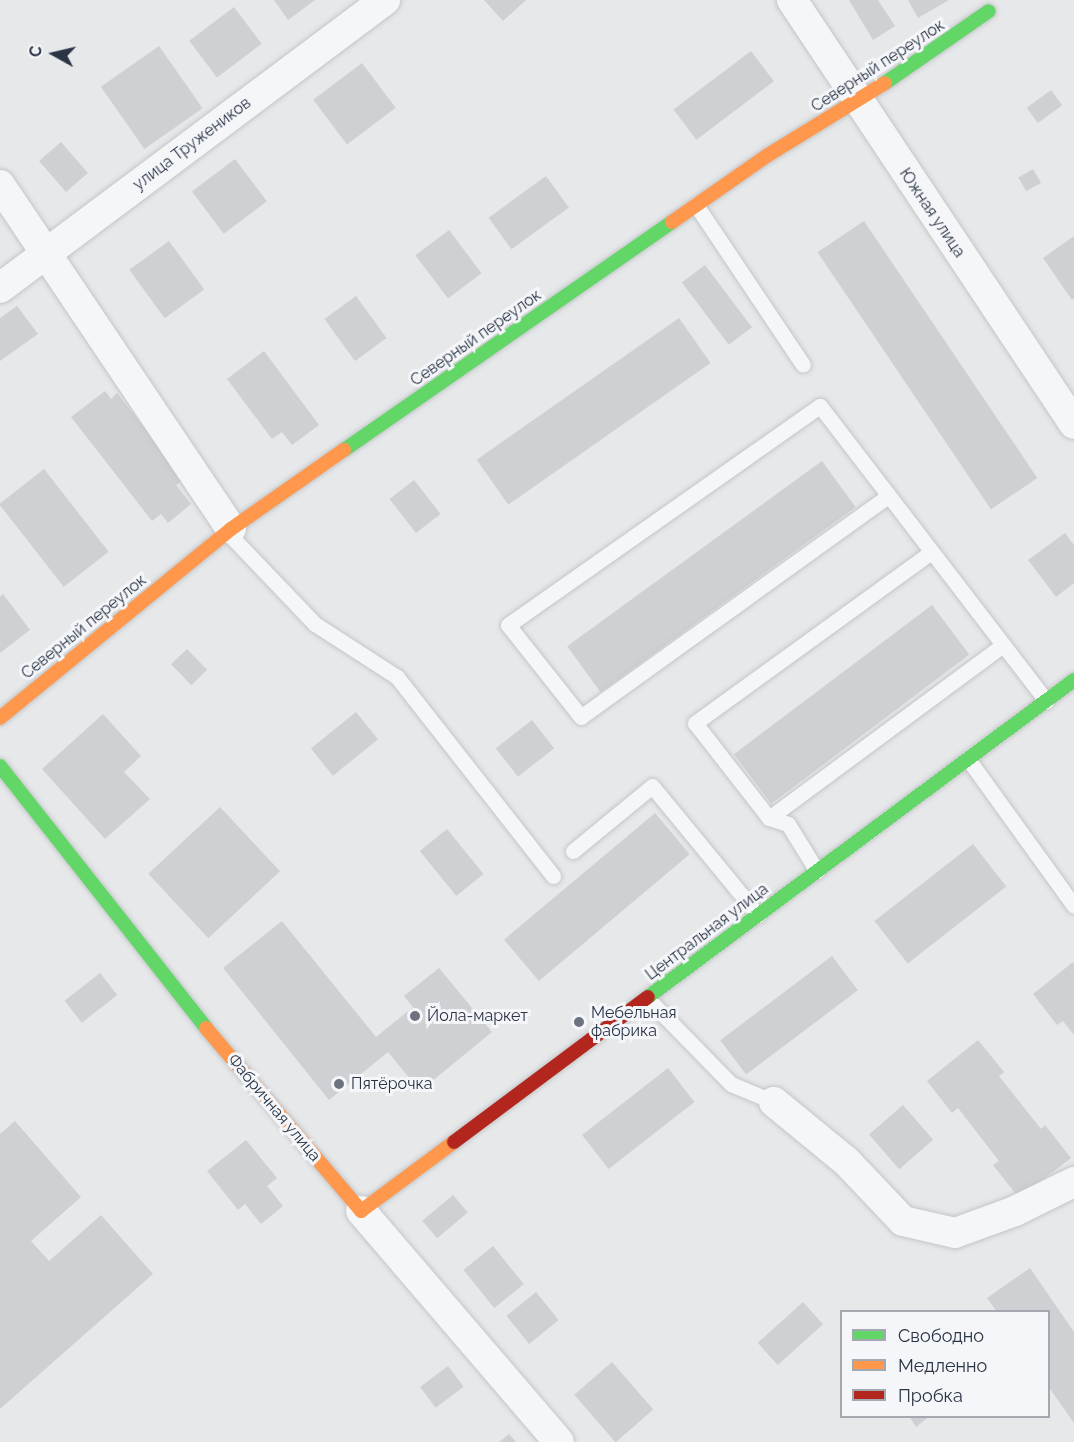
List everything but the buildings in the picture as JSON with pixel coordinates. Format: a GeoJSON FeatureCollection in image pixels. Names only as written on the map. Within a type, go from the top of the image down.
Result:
{"type":"FeatureCollection","features":[{"type":"Feature","properties":{"kind":"street","name":"улица Тружеников"},"geometry":{"type":"LineString","coordinates":[[0,288],[385,0]]}},
{"type":"Feature","properties":{"kind":"street","name":"Южная улица"},"geometry":{"type":"LineString","coordinates":[[792,0],[857,102],[1074,424]]}},
{"type":"Feature","properties":{"kind":"street","name":"Северный переулок"},"geometry":{"type":"LineString","coordinates":[[0,717],[229,530],[768,155],[857,102],[989,12]]}},
{"type":"Feature","properties":{"kind":"street"},"geometry":{"type":"LineString","coordinates":[[0,185],[229,530]]}},
{"type":"Feature","properties":{"kind":"street","name":"Центральная улица"},"geometry":{"type":"LineString","coordinates":[[361,1211],[1074,680]]}},
{"type":"Feature","properties":{"kind":"street","name":"Фабричная улица"},"geometry":{"type":"LineString","coordinates":[[0,766],[164,978],[559,1442]]}},
{"type":"Feature","properties":{"kind":"street"},"geometry":{"type":"LineString","coordinates":[[774,1102],[847,1162],[903,1221],[956,1233],[1015,1212],[1074,1182]]}},
{"type":"Feature","properties":{"kind":"lane"},"geometry":{"type":"LineString","coordinates":[[696,205],[803,365]]}},
{"type":"Feature","properties":{"kind":"lane"},"geometry":{"type":"LineString","coordinates":[[888,496],[581,717],[508,626],[820,406],[1046,701]]}},
{"type":"Feature","properties":{"kind":"lane"},"geometry":{"type":"LineString","coordinates":[[229,530],[315,624],[397,677],[553,876]]}},
{"type":"Feature","properties":{"kind":"lane"},"geometry":{"type":"LineString","coordinates":[[817,871],[788,824],[769,818],[695,723],[931,552]]}},
{"type":"Feature","properties":{"kind":"lane"},"geometry":{"type":"LineString","coordinates":[[769,818],[1003,645]]}},
{"type":"Feature","properties":{"kind":"lane"},"geometry":{"type":"LineString","coordinates":[[968,759],[1074,906]]}},
{"type":"Feature","properties":{"kind":"lane"},"geometry":{"type":"LineString","coordinates":[[573,851],[652,786],[758,915]]}},
{"type":"Feature","properties":{"kind":"lane"},"geometry":{"type":"LineString","coordinates":[[646,998],[731,1084],[774,1102]]}},
{"type":"Feature","properties":{"kind":"traffic: fast"},"geometry":{"type":"LineString","coordinates":[[885,83],[989,11]]}},
{"type":"Feature","properties":{"kind":"traffic: fast"},"geometry":{"type":"LineString","coordinates":[[344,450],[672,222]]}},
{"type":"Feature","properties":{"kind":"traffic: fast"},"geometry":{"type":"LineString","coordinates":[[648,997],[1074,680]]}},
{"type":"Feature","properties":{"kind":"traffic: fast"},"geometry":{"type":"LineString","coordinates":[[0,766],[206,1028]]}},
{"type":"Feature","properties":{"kind":"traffic: slow"},"geometry":{"type":"LineString","coordinates":[[672,222],[768,155],[885,83]]}},
{"type":"Feature","properties":{"kind":"traffic: slow"},"geometry":{"type":"LineString","coordinates":[[0,718],[231,529],[344,450]]}},
{"type":"Feature","properties":{"kind":"traffic: slow"},"geometry":{"type":"LineString","coordinates":[[206,1028],[361,1211],[454,1142]]}},
{"type":"Feature","properties":{"kind":"traffic: jam"},"geometry":{"type":"LineString","coordinates":[[454,1142],[648,997]]}},
{"type":"Feature","properties":{"kind":"place","name":"Йола-маркет"},"geometry":{"type":"Point","coordinates":[415,1016]}},
{"type":"Feature","properties":{"kind":"place","name":"Мебельная фабрика"},"geometry":{"type":"Point","coordinates":[579,1022]}},
{"type":"Feature","properties":{"kind":"place","name":"Пятёрочка"},"geometry":{"type":"Point","coordinates":[339,1084]}}]}
